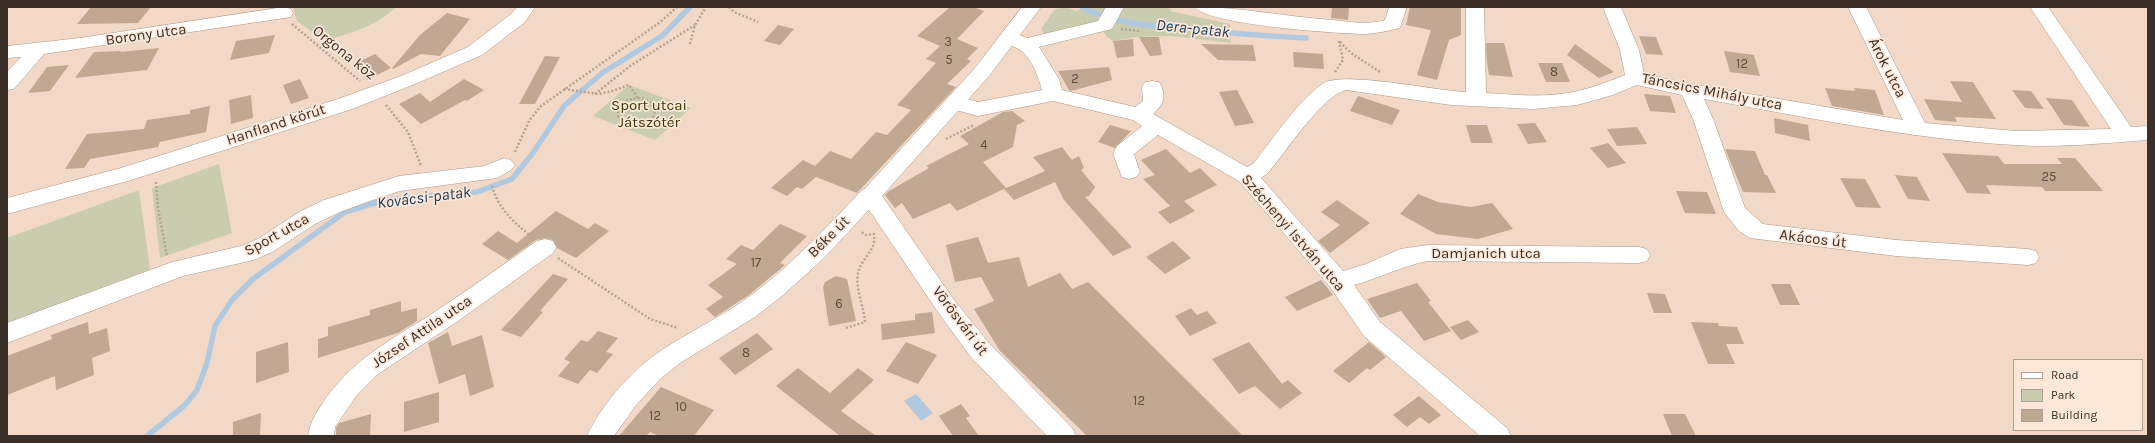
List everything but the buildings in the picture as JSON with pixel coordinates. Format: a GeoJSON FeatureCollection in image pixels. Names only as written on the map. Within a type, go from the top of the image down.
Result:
{"type":"FeatureCollection","features":[{"type":"Feature","properties":{"kind":"street","name":"Hanfland körút"},"geometry":{"type":"LineString","coordinates":[[7,206],[42,198],[156,165],[345,104],[448,65],[475,52],[518,18],[526,7]]}},
{"type":"Feature","properties":{"kind":"street","name":"Béke út"},"geometry":{"type":"LineString","coordinates":[[600,436],[638,385],[658,365],[731,322],[760,301],[802,264],[870,195],[955,103],[1022,43],[1032,7]]}},
{"type":"Feature","properties":{"kind":"street"},"geometry":{"type":"LineString","coordinates":[[1204,7],[1224,14],[1239,16],[1338,27],[1374,28],[1386,27],[1394,24],[1398,7]]}},
{"type":"Feature","properties":{"kind":"street"},"geometry":{"type":"LineString","coordinates":[[1475,7],[1476,100]]}},
{"type":"Feature","properties":{"kind":"street"},"geometry":{"type":"LineString","coordinates":[[1612,7],[1631,50],[1634,62],[1635,78]]}},
{"type":"Feature","properties":{"kind":"street","name":"Árok utca"},"geometry":{"type":"LineString","coordinates":[[1857,7],[1912,116],[1917,129]]}},
{"type":"Feature","properties":{"kind":"street"},"geometry":{"type":"LineString","coordinates":[[2039,7],[2124,133]]}},
{"type":"Feature","properties":{"kind":"street","name":"Borony utca"},"geometry":{"type":"LineString","coordinates":[[7,52],[37,50],[284,13]]}},
{"type":"Feature","properties":{"kind":"street"},"geometry":{"type":"LineString","coordinates":[[1053,94],[1049,79],[1022,43],[1099,27],[1105,25],[1111,14]]}},
{"type":"Feature","properties":{"kind":"street"},"geometry":{"type":"LineString","coordinates":[[7,84],[37,50]]}},
{"type":"Feature","properties":{"kind":"street","name":"Táncsics Mihály utca"},"geometry":{"type":"LineString","coordinates":[[1247,176],[1261,168],[1276,152],[1308,108],[1332,87],[1338,85],[1360,84],[1436,96],[1517,102],[1577,98],[1606,90],[1635,78],[1690,90],[1917,129],[2016,138],[2076,138],[2124,133],[2148,133]]}},
{"type":"Feature","properties":{"kind":"street"},"geometry":{"type":"LineString","coordinates":[[1139,115],[1153,103],[1154,93],[1152,87]]}},
{"type":"Feature","properties":{"kind":"street","name":"Akácos út"},"geometry":{"type":"LineString","coordinates":[[1690,90],[1703,119],[1735,212],[1743,222],[1758,232],[1896,248],[2028,257]]}},
{"type":"Feature","properties":{"kind":"street","name":"Széchenyi István utca"},"geometry":{"type":"LineString","coordinates":[[955,103],[978,109],[991,108],[1053,94],[1139,115],[1158,124],[1247,176],[1338,281],[1372,329],[1498,436]]}},
{"type":"Feature","properties":{"kind":"street"},"geometry":{"type":"LineString","coordinates":[[1129,172],[1123,154],[1124,151],[1158,124]]}},
{"type":"Feature","properties":{"kind":"street","name":"Sport utca"},"geometry":{"type":"LineString","coordinates":[[7,333],[172,271],[246,254],[266,245],[307,218],[332,206],[399,184],[484,174],[496,170],[497,172]]}},
{"type":"Feature","properties":{"kind":"street","name":"Vörösvári út"},"geometry":{"type":"LineString","coordinates":[[870,195],[946,306],[979,349],[1063,436]]}},
{"type":"Feature","properties":{"kind":"street","name":"József Attila utca"},"geometry":{"type":"LineString","coordinates":[[321,436],[324,423],[348,388],[369,367],[404,343],[444,319],[541,244]]}},
{"type":"Feature","properties":{"kind":"street","name":"Damjanich utca"},"geometry":{"type":"LineString","coordinates":[[1338,281],[1373,271],[1400,258],[1428,253],[1639,255]]}},
{"type":"Feature","properties":{"kind":"path"},"geometry":{"type":"LineString","coordinates":[[541,244],[512,220],[495,200],[497,172],[517,148],[529,121],[540,106],[659,24],[677,7]]}},
{"type":"Feature","properties":{"kind":"path"},"geometry":{"type":"LineString","coordinates":[[690,44],[695,25],[706,7]]}},
{"type":"Feature","properties":{"kind":"path"},"geometry":{"type":"LineString","coordinates":[[728,7],[734,12],[758,22]]}},
{"type":"Feature","properties":{"kind":"path","name":"Orgona köz"},"geometry":{"type":"LineString","coordinates":[[284,13],[292,24],[374,92],[397,117],[408,132],[421,164],[423,181]]}},
{"type":"Feature","properties":{"kind":"path"},"geometry":{"type":"LineString","coordinates":[[595,94],[611,83],[630,66],[695,25]]}},
{"type":"Feature","properties":{"kind":"path"},"geometry":{"type":"LineString","coordinates":[[1339,41],[1359,58]]}},
{"type":"Feature","properties":{"kind":"path"},"geometry":{"type":"LineString","coordinates":[[563,89],[586,94],[595,94],[610,92],[624,85],[629,85],[638,98],[646,99],[650,102],[655,111],[655,117],[642,126],[622,123],[618,116],[618,109],[627,100],[638,98]]}},
{"type":"Feature","properties":{"kind":"path"},"geometry":{"type":"LineString","coordinates":[[940,142],[992,115],[991,108]]}},
{"type":"Feature","properties":{"kind":"path"},"geometry":{"type":"LineString","coordinates":[[156,165],[158,208],[166,252],[172,271]]}},
{"type":"Feature","properties":{"kind":"path"},"geometry":{"type":"LineString","coordinates":[[846,328],[865,322],[858,273],[862,264],[873,251],[876,241],[874,234],[866,235]]}},
{"type":"Feature","properties":{"kind":"path"},"geometry":{"type":"LineString","coordinates":[[584,275],[612,292],[650,321],[665,327],[684,329]]}},
{"type":"Feature","properties":{"kind":"green space"},"geometry":{"type":"Polygon","coordinates":[[[396,7],[389,14],[372,24],[325,41],[297,21],[293,8],[396,7]]]}},
{"type":"Feature","properties":{"kind":"green space"},"geometry":{"type":"Polygon","coordinates":[[[1064,7],[1077,11],[1082,7],[1112,7],[1105,22],[1046,37],[1041,29],[1054,10],[1064,7]]]}},
{"type":"Feature","properties":{"kind":"green space"},"geometry":{"type":"Polygon","coordinates":[[[1118,7],[1161,7],[1171,9],[1170,11],[1230,24],[1231,43],[1170,36],[1136,37],[1113,41],[1107,37],[1101,28],[1118,7]]]}},
{"type":"Feature","properties":{"kind":"green space","name":"Sport utcai Játszótér"},"geometry":{"type":"Polygon","coordinates":[[[629,85],[691,108],[655,140],[593,116],[629,85]]]}},
{"type":"Feature","properties":{"kind":"green space"},"geometry":{"type":"Polygon","coordinates":[[[219,164],[232,233],[160,258],[152,188],[219,164]]]}},
{"type":"Feature","properties":{"kind":"green space"},"geometry":{"type":"Polygon","coordinates":[[[139,190],[150,269],[7,325],[7,238],[139,190]]]}},
{"type":"Feature","properties":{"kind":"water"},"geometry":{"type":"Polygon","coordinates":[[[916,394],[933,413],[921,421],[904,401],[916,394]]]}},
{"type":"Feature","properties":{"kind":"waterway","name":"Kovácsi-patak"},"geometry":{"type":"LineString","coordinates":[[147,436],[185,405],[197,390],[207,363],[215,326],[232,300],[253,279],[345,212],[385,200],[477,192],[512,179],[533,153],[564,106],[602,73],[662,36],[690,7]]}},
{"type":"Feature","properties":{"kind":"waterway","name":"Dera-patak"},"geometry":{"type":"LineString","coordinates":[[1083,8],[1108,18],[1147,25],[1306,38]]}}]}
